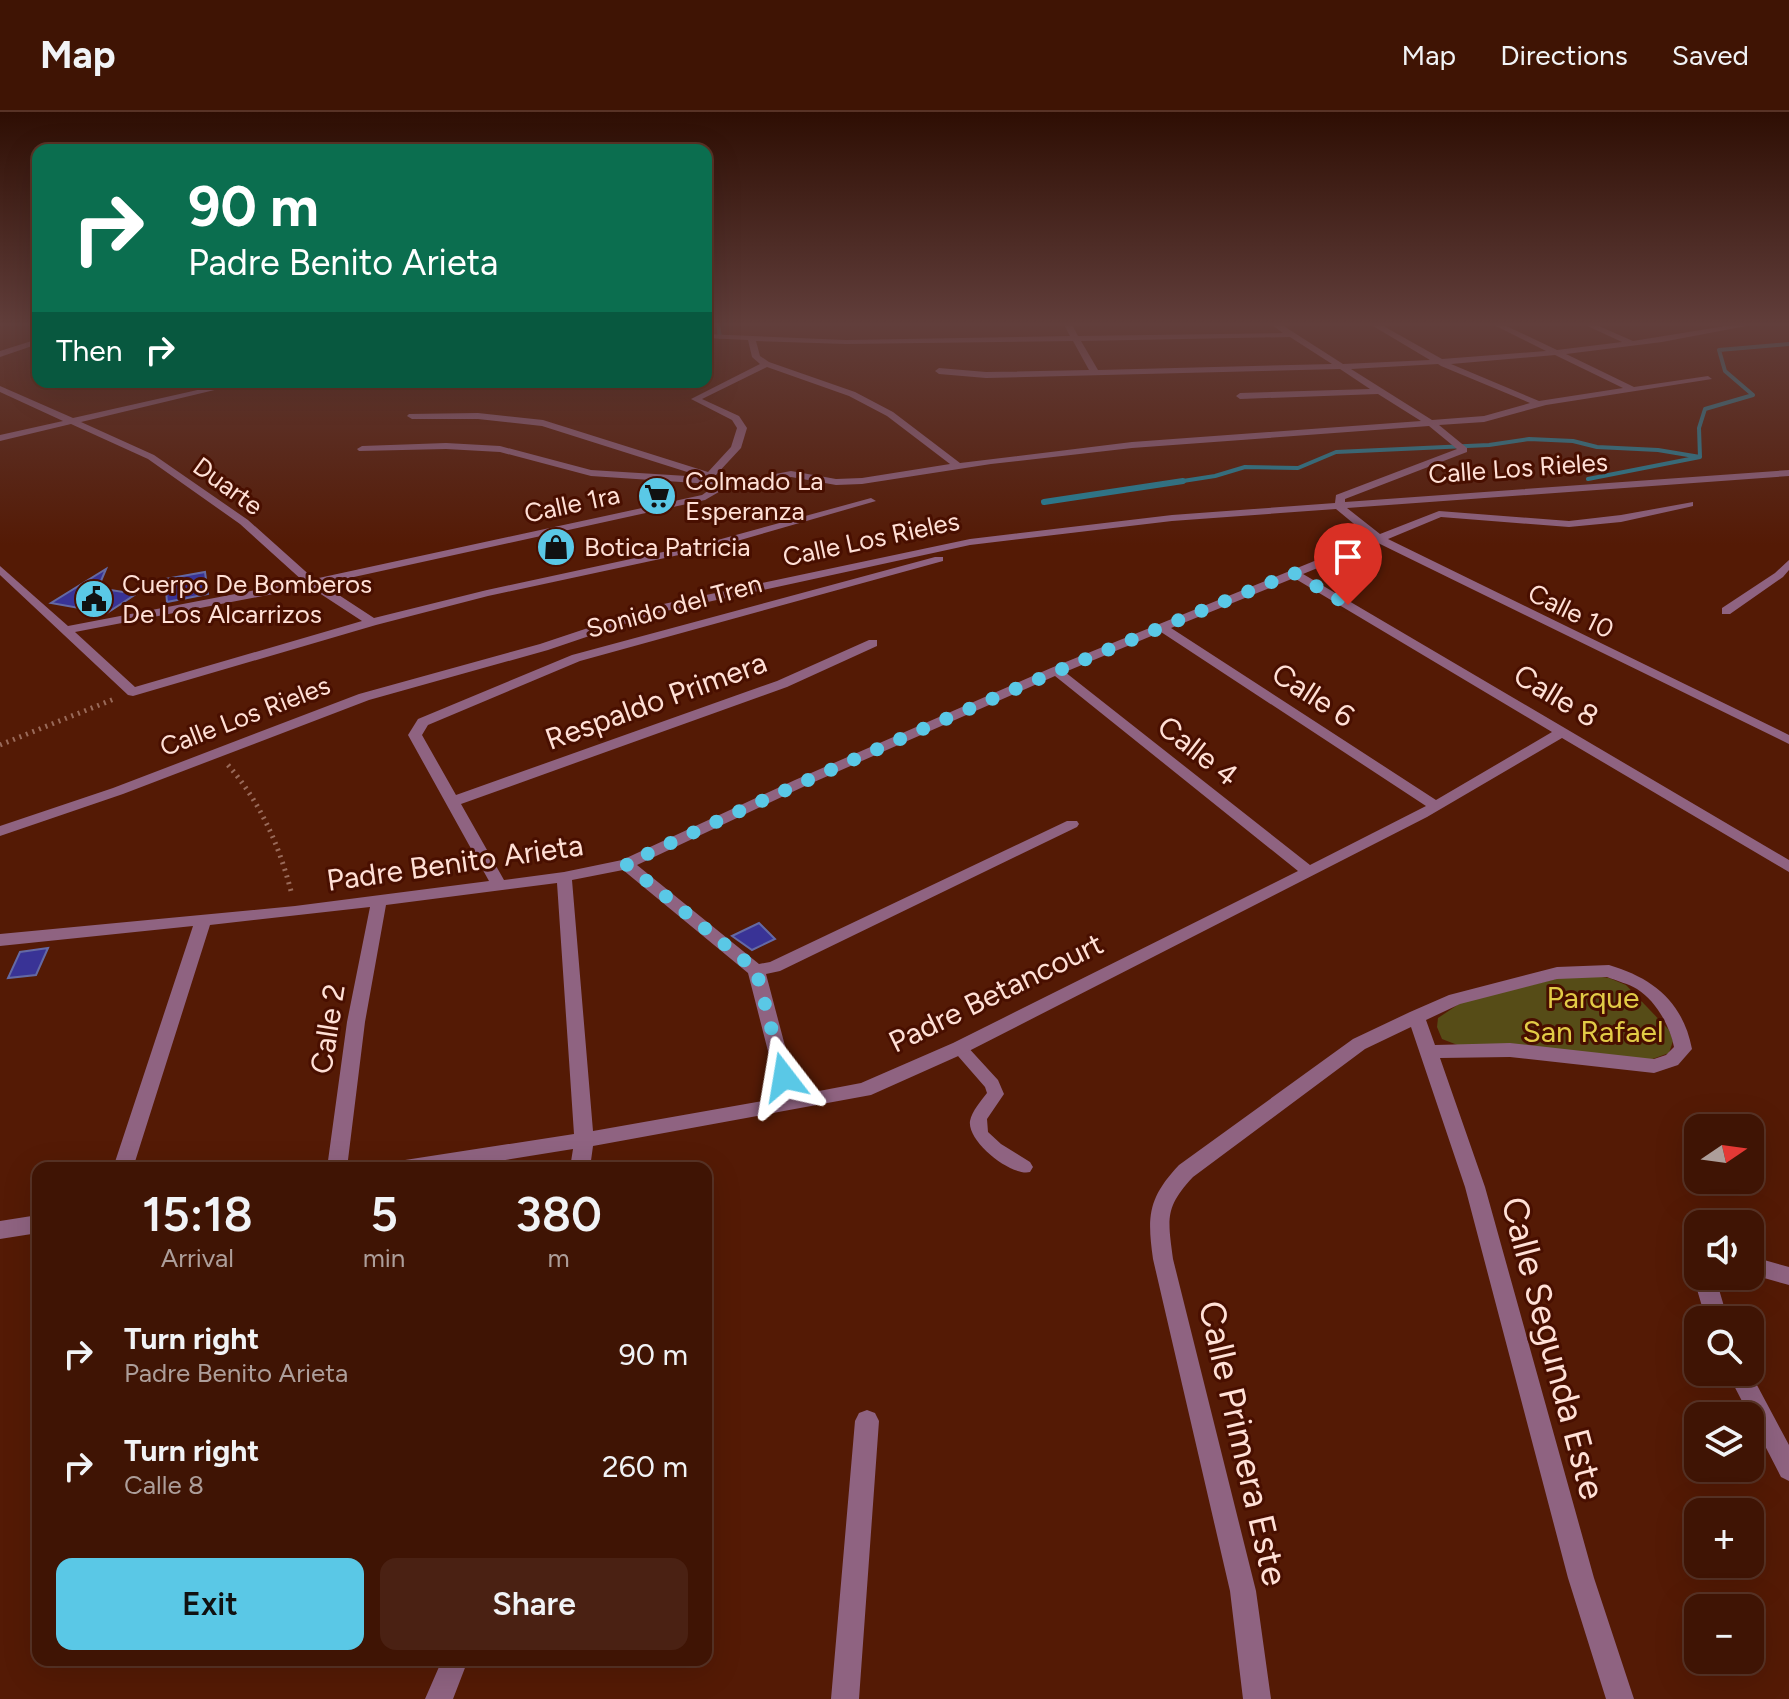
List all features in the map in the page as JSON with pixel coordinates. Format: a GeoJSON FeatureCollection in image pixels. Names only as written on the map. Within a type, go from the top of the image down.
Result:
{"type":"FeatureCollection","features":[{"type":"Feature","properties":{"kind":"street","name":"Duarte"},"geometry":{"type":"LineString","coordinates":[[17,397],[151,457],[244,522],[312,583],[372,622]]}},
{"type":"Feature","properties":{"kind":"street"},"geometry":{"type":"LineString","coordinates":[[0,438],[174,397]]}},
{"type":"Feature","properties":{"kind":"street"},"geometry":{"type":"LineString","coordinates":[[699,397],[695,399],[736,418],[742,428],[736,448],[714,481]]}},
{"type":"Feature","properties":{"kind":"street"},"geometry":{"type":"LineString","coordinates":[[858,397],[890,414],[958,466]]}},
{"type":"Feature","properties":{"kind":"street"},"geometry":{"type":"LineString","coordinates":[[1340,508],[1340,497],[1464,450],[1391,397]]}},
{"type":"Feature","properties":{"kind":"street"},"geometry":{"type":"LineString","coordinates":[[1523,397],[1539,404]]}},
{"type":"Feature","properties":{"kind":"street","name":"Calle 1ra"},"geometry":{"type":"LineString","coordinates":[[65,630],[312,583],[705,497],[714,481],[791,474],[848,482],[1132,445],[1484,419],[1539,404],[1582,397]]}},
{"type":"Feature","properties":{"kind":"street"},"geometry":{"type":"LineString","coordinates":[[412,416],[478,416],[543,423],[714,481]]}},
{"type":"Feature","properties":{"kind":"street"},"geometry":{"type":"LineString","coordinates":[[362,449],[446,446],[500,449],[591,473],[714,481]]}},
{"type":"Feature","properties":{"kind":"street","name":"Calle Los Rieles"},"geometry":{"type":"LineString","coordinates":[[0,831],[364,697],[544,647],[654,610],[955,546],[1172,518],[1789,473]]}},
{"type":"Feature","properties":{"kind":"street"},"geometry":{"type":"LineString","coordinates":[[0,569],[133,692],[372,622],[487,593],[716,544],[871,501],[848,482]]}},
{"type":"Feature","properties":{"kind":"street","name":"Padre Benito Arieta"},"geometry":{"type":"LineString","coordinates":[[0,940],[295,911],[564,877],[626,864],[800,783],[1056,671],[1439,514],[1465,512],[1553,524],[1594,521],[1689,504]]}},
{"type":"Feature","properties":{"kind":"street","name":"Calle 10"},"geometry":{"type":"LineString","coordinates":[[1340,508],[1379,539],[1789,740]]}},
{"type":"Feature","properties":{"kind":"street","name":"Sonido del Tren"},"geometry":{"type":"LineString","coordinates":[[454,801],[415,735],[423,722],[576,658],[937,561],[955,546]]}},
{"type":"Feature","properties":{"kind":"street"},"geometry":{"type":"LineString","coordinates":[[1726,611],[1784,578],[1789,563]]}},
{"type":"Feature","properties":{"kind":"street","name":"Calle 8"},"geometry":{"type":"LineString","coordinates":[[1294,573],[1789,867]]}},
{"type":"Feature","properties":{"kind":"street","name":"Calle 6"},"geometry":{"type":"LineString","coordinates":[[1162,628],[1436,806]]}},
{"type":"Feature","properties":{"kind":"street","name":"Respaldo Primera"},"geometry":{"type":"LineString","coordinates":[[454,801],[782,684],[873,643]]}},
{"type":"Feature","properties":{"kind":"street","name":"Calle 4"},"geometry":{"type":"LineString","coordinates":[[1056,671],[1308,871]]}},
{"type":"Feature","properties":{"kind":"street","name":"Padre Betancourt"},"geometry":{"type":"LineString","coordinates":[[443,1162],[864,1090],[959,1048],[1436,806],[1564,731]]}},
{"type":"Feature","properties":{"kind":"street"},"geometry":{"type":"LineString","coordinates":[[454,801],[499,885]]}},
{"type":"Feature","properties":{"kind":"street"},"geometry":{"type":"LineString","coordinates":[[756,970],[774,967],[1072,824]]}},
{"type":"Feature","properties":{"kind":"street"},"geometry":{"type":"LineString","coordinates":[[626,864],[756,970],[791,1104]]}},
{"type":"Feature","properties":{"kind":"street"},"geometry":{"type":"LineString","coordinates":[[564,877],[584,1140],[581,1162]]}},
{"type":"Feature","properties":{"kind":"street","name":"Calle 2"},"geometry":{"type":"LineString","coordinates":[[338,1162],[356,1022],[379,900]]}},
{"type":"Feature","properties":{"kind":"street"},"geometry":{"type":"LineString","coordinates":[[125,1162],[203,921]]}},
{"type":"Feature","properties":{"kind":"street"},"geometry":{"type":"LineString","coordinates":[[1416,1016],[1455,999],[1557,973],[1609,971],[1644,985],[1662,1003],[1680,1033],[1683,1049],[1672,1060],[1654,1066],[1510,1050],[1429,1052]]}},
{"type":"Feature","properties":{"kind":"street","name":"Calle Segunda Este"},"geometry":{"type":"LineString","coordinates":[[1416,1016],[1475,1187],[1581,1578],[1620,1699]]}},
{"type":"Feature","properties":{"kind":"street","name":"Calle Primera Este"},"geometry":{"type":"LineString","coordinates":[[1257,1699],[1243,1591],[1163,1259],[1159,1204],[1186,1171],[1248,1125],[1359,1044],[1416,1016]]}},
{"type":"Feature","properties":{"kind":"street"},"geometry":{"type":"LineString","coordinates":[[0,1230],[32,1225]]}},
{"type":"Feature","properties":{"kind":"street"},"geometry":{"type":"LineString","coordinates":[[1764,1269],[1789,1276]]}},
{"type":"Feature","properties":{"kind":"street"},"geometry":{"type":"LineString","coordinates":[[1745,1386],[1789,1469]]}},
{"type":"Feature","properties":{"kind":"street"},"geometry":{"type":"LineString","coordinates":[[845,1699],[867,1421]]}},
{"type":"Feature","properties":{"kind":"street"},"geometry":{"type":"LineString","coordinates":[[439,1699],[453,1666]]}},
{"type":"Feature","properties":{"kind":"lane"},"geometry":{"type":"LineString","coordinates":[[959,1048],[992,1084],[996,1094],[978,1120],[979,1132],[993,1146],[1024,1167]]}},
{"type":"Feature","properties":{"kind":"path"},"geometry":{"type":"LineString","coordinates":[[0,745],[133,692]]}},
{"type":"Feature","properties":{"kind":"path"},"geometry":{"type":"LineString","coordinates":[[217,753],[245,783],[266,824],[288,878],[295,911]]}},
{"type":"Feature","properties":{"kind":"green space","name":"Parque San Rafael"},"geometry":{"type":"Polygon","coordinates":[[[1588,975],[1609,978],[1626,985],[1669,1030],[1673,1041],[1669,1053],[1647,1061],[1460,1046],[1442,1039],[1437,1027],[1438,1018],[1462,1002],[1564,977],[1588,975]]]}},
{"type":"Feature","properties":{"kind":"building","name":"Cuerpo De Bomberos De Los Alcarrizos"},"geometry":{"type":"Polygon","coordinates":[[[106,569],[98,588],[136,594],[107,613],[51,603],[106,569]]]}},
{"type":"Feature","properties":{"kind":"building"},"geometry":{"type":"Polygon","coordinates":[[[205,572],[208,594],[167,602],[165,579],[205,572]]]}},
{"type":"Feature","properties":{"kind":"building"},"geometry":{"type":"Polygon","coordinates":[[[759,923],[775,939],[752,950],[732,936],[759,923]]]}},
{"type":"Feature","properties":{"kind":"building"},"geometry":{"type":"Polygon","coordinates":[[[48,948],[36,975],[8,978],[20,952],[48,948]]]}},
{"type":"Feature","properties":{"kind":"waterway"},"geometry":{"type":"LineString","coordinates":[[1700,457],[1699,428],[1705,409],[1746,397]]}},
{"type":"Feature","properties":{"kind":"waterway"},"geometry":{"type":"LineString","coordinates":[[1178,482],[1245,467],[1298,468],[1336,452],[1489,445],[1529,439],[1573,441],[1597,447],[1658,450],[1700,457]]}},
{"type":"Feature","properties":{"kind":"waterway"},"geometry":{"type":"LineString","coordinates":[[1588,479],[1700,457]]}},
{"type":"Feature","properties":{"kind":"waterway"},"geometry":{"type":"LineString","coordinates":[[1178,482],[1183,481]]}},
{"type":"Feature","properties":{"kind":"waterway"},"geometry":{"type":"LineString","coordinates":[[1044,502],[1178,482]]}},
{"type":"Feature","properties":{"kind":"waterway"},"geometry":{"type":"LineString","coordinates":[[1170,483],[1178,482]]}},
{"type":"Feature","properties":{"kind":"place","name":"Colmado La Esperanza"},"geometry":{"type":"Point","coordinates":[657,496]}},
{"type":"Feature","properties":{"kind":"place","name":"Botica Patricia"},"geometry":{"type":"Point","coordinates":[556,547]}},
{"type":"Feature","properties":{"kind":"place","name":"Cuerpo De Bomberos De Los Alcarrizos"},"geometry":{"type":"Point","coordinates":[94,599]}},
{"type":"Feature","properties":{"kind":"route"},"geometry":{"type":"LineString","coordinates":[[784,1077],[756,970],[626,864],[800,783],[1056,671],[1294,573],[1348,605]]}}]}
